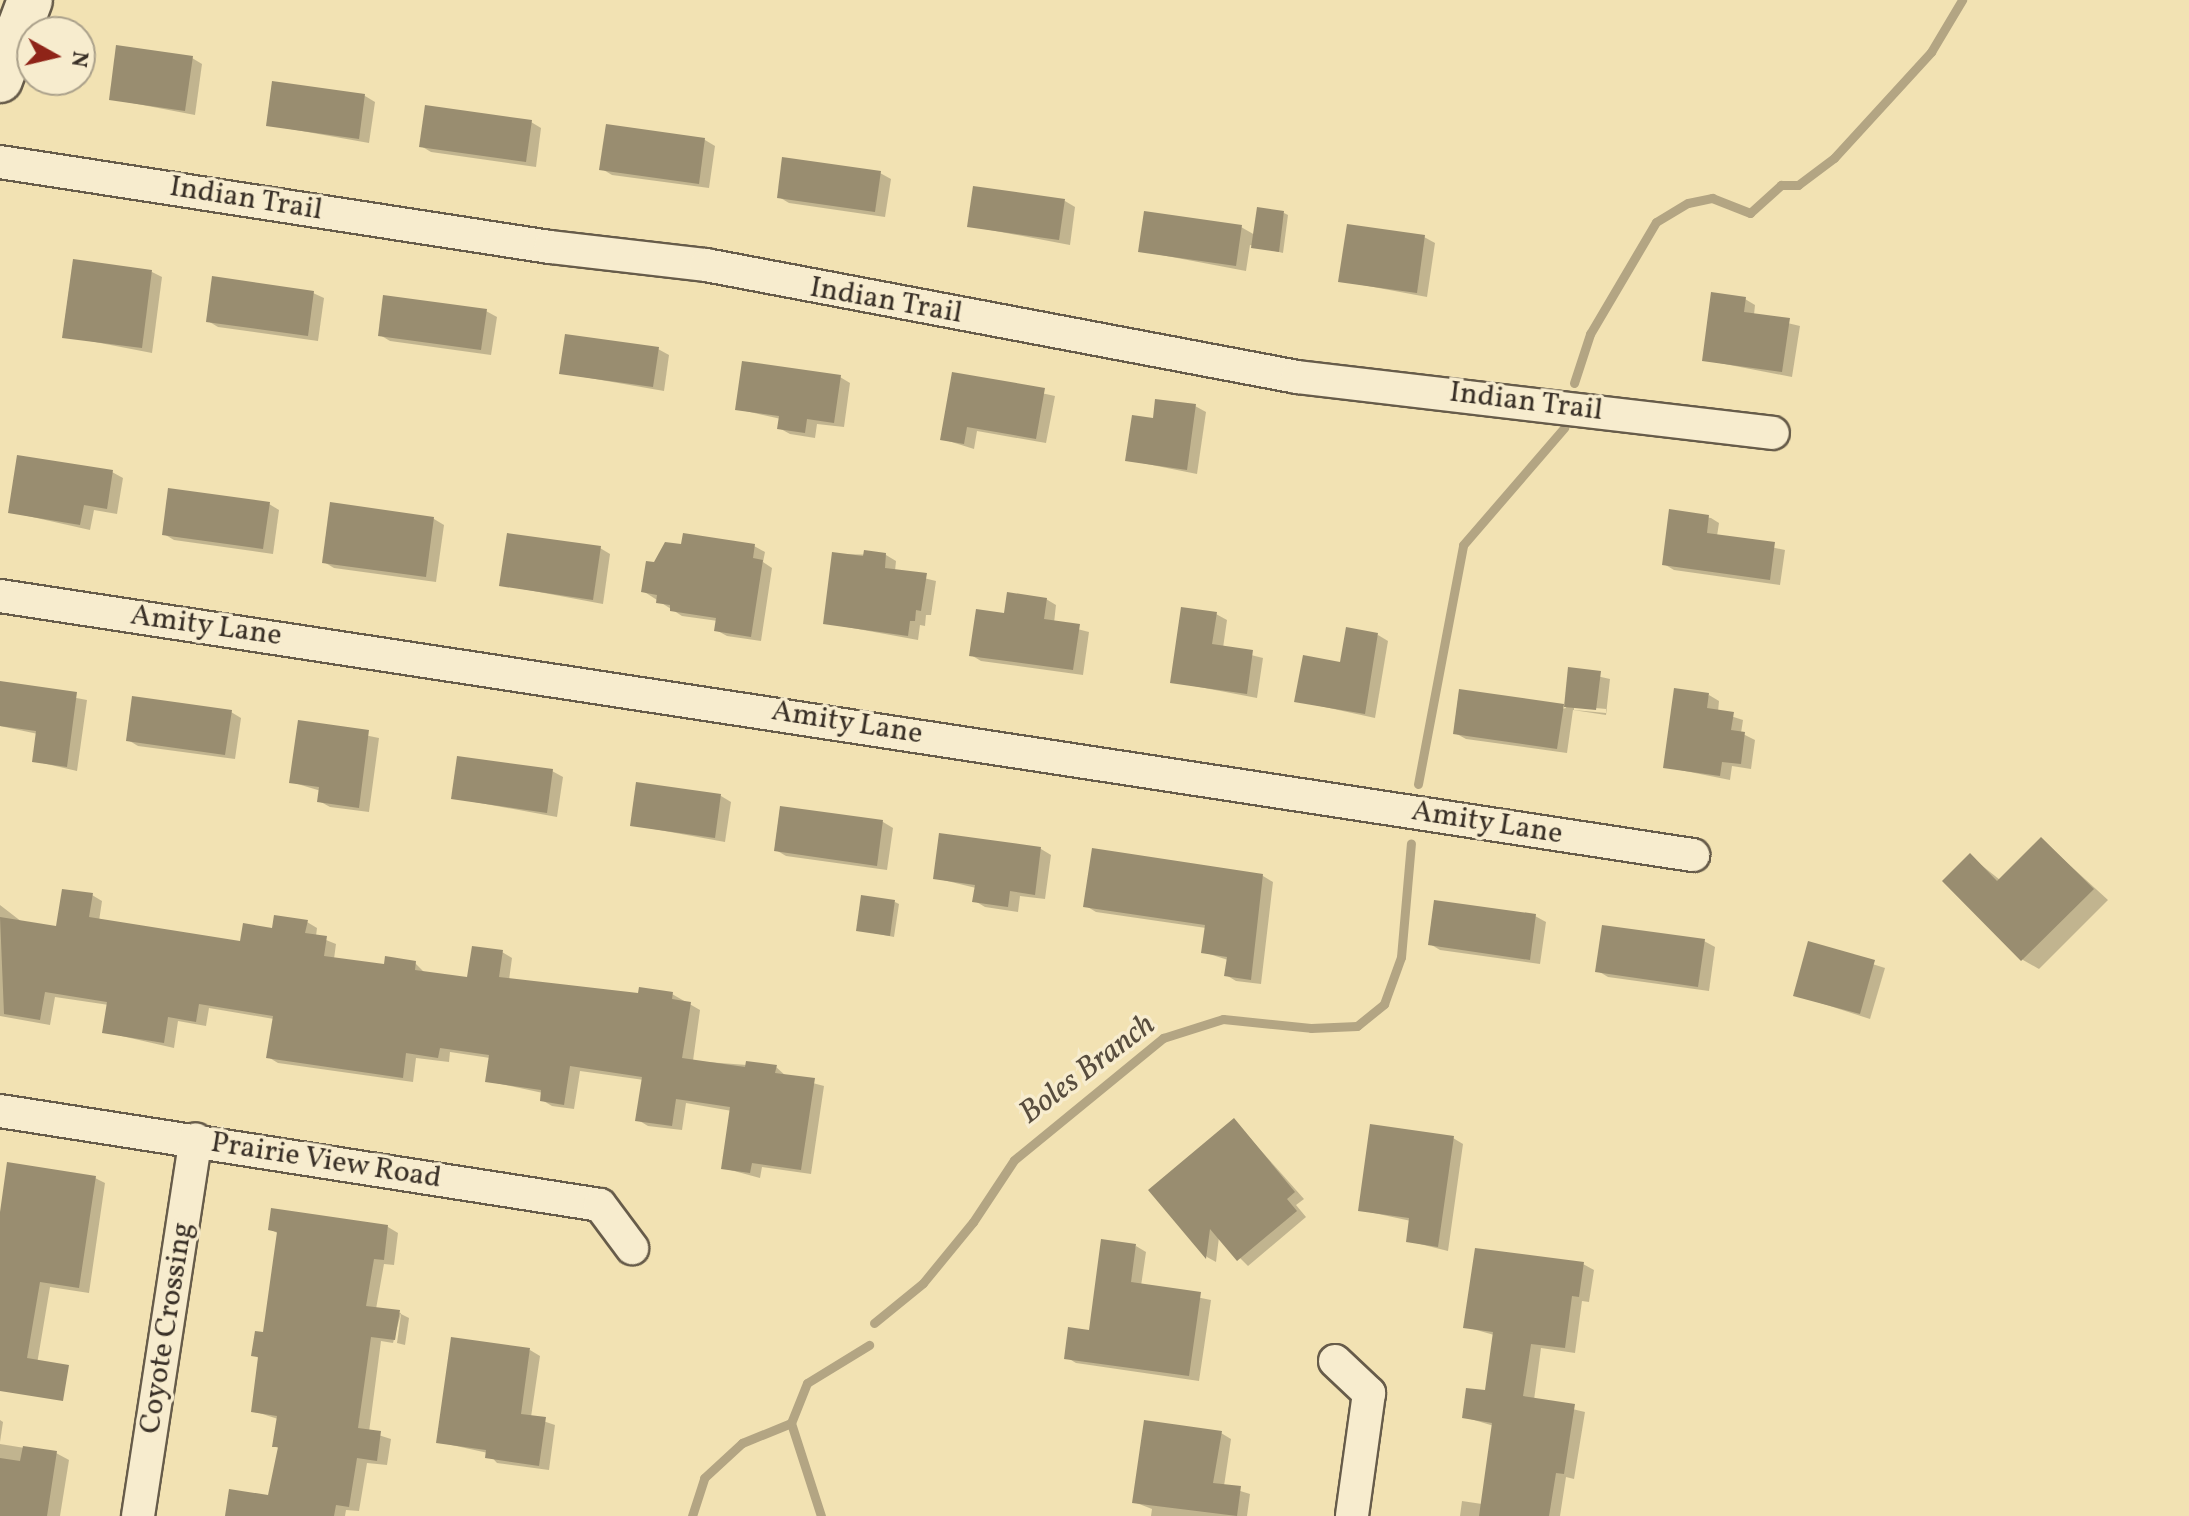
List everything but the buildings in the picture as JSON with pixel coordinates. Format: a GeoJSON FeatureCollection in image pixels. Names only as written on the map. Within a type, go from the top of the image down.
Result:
{"type":"FeatureCollection","features":[{"type":"Feature","properties":{"kind":"street"},"geometry":{"type":"LineString","coordinates":[[0,80],[30,0]]}},
{"type":"Feature","properties":{"kind":"street","name":"Indian Trail"},"geometry":{"type":"LineString","coordinates":[[0,162],[550,247],[706,265],[1297,377],[1773,433]]}},
{"type":"Feature","properties":{"kind":"street","name":"Amity Lane"},"geometry":{"type":"LineString","coordinates":[[0,596],[1693,855]]}},
{"type":"Feature","properties":{"kind":"street","name":"Prairie View Road"},"geometry":{"type":"LineString","coordinates":[[0,1111],[196,1139],[600,1205],[632,1248]]}},
{"type":"Feature","properties":{"kind":"street","name":"Coyote Crossing"},"geometry":{"type":"LineString","coordinates":[[138,1516],[196,1139]]}},
{"type":"Feature","properties":{"kind":"street"},"geometry":{"type":"LineString","coordinates":[[1335,1361],[1369,1393],[1352,1516]]}},
{"type":"Feature","properties":{"kind":"waterway","name":"Boles Branch"},"geometry":{"type":"LineString","coordinates":[[1574,383],[1590,334],[1656,222],[1688,203],[1712,198],[1750,213],[1781,185],[1798,185],[1834,158],[1931,52],[1962,0]]}},
{"type":"Feature","properties":{"kind":"waterway","name":"Boles Branch"},"geometry":{"type":"LineString","coordinates":[[1418,784],[1463,545],[1564,428]]}},
{"type":"Feature","properties":{"kind":"waterway","name":"Boles Branch"},"geometry":{"type":"LineString","coordinates":[[874,1323],[923,1283],[973,1222],[1014,1160],[1163,1038],[1223,1019],[1311,1028],[1357,1026],[1384,1004],[1401,957],[1411,843]]}},
{"type":"Feature","properties":{"kind":"waterway","name":"Boles Branch"},"geometry":{"type":"LineString","coordinates":[[821,1516],[791,1423],[807,1383],[869,1345]]}},
{"type":"Feature","properties":{"kind":"waterway"},"geometry":{"type":"LineString","coordinates":[[692,1516],[704,1478],[742,1443],[791,1423]]}}]}
